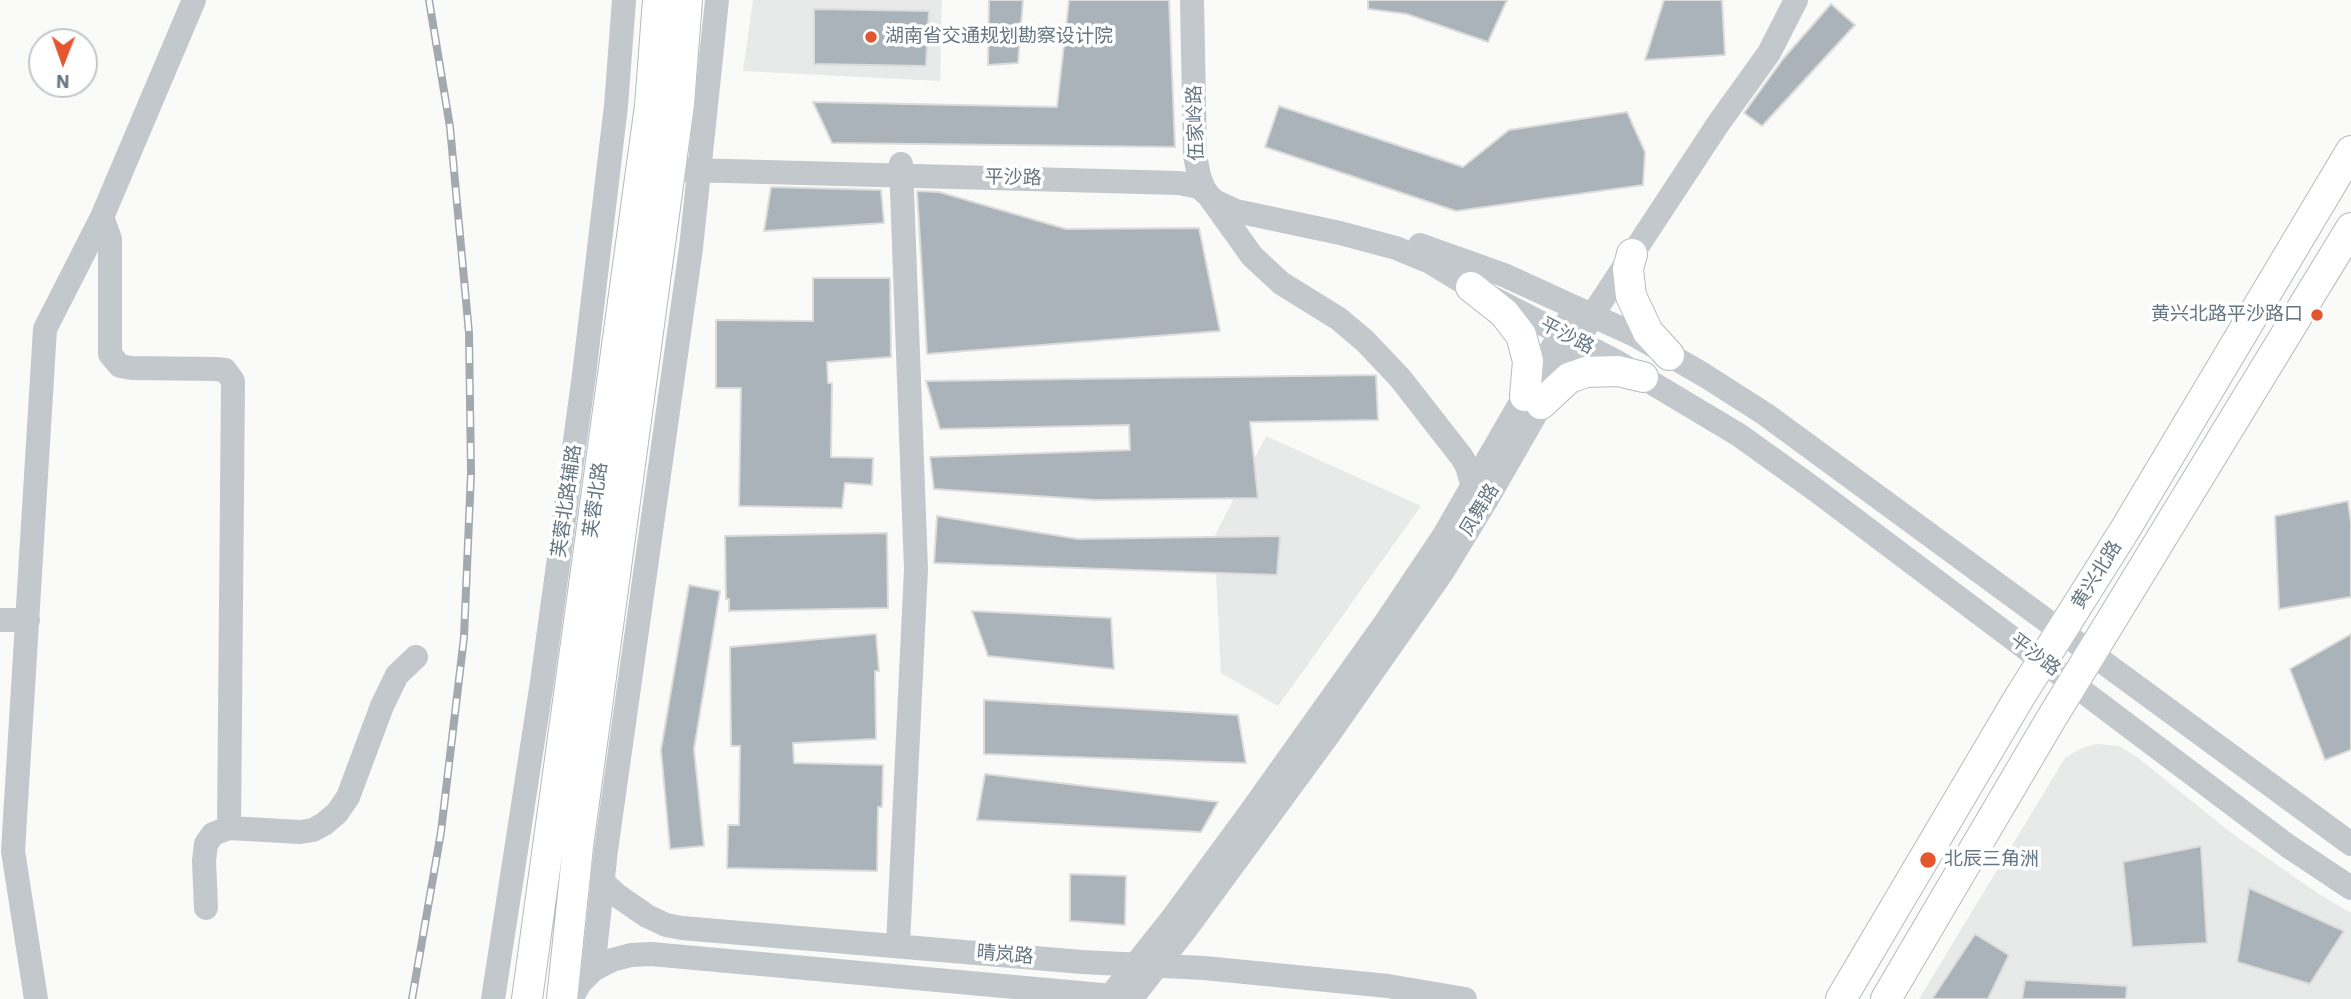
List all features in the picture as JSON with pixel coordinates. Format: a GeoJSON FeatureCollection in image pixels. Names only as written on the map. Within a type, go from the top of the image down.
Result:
{"type":"FeatureCollection","features":[{"type":"Feature","properties":{"kind":"main road","name":"芙蓉北路"},"geometry":{"type":"LineString","coordinates":[[562,999],[578,846],[621,532],[656,162],[649,106],[658,0]]}},
{"type":"Feature","properties":{"kind":"main road","name":"芙蓉北路"},"geometry":{"type":"LineString","coordinates":[[528,986],[570,692],[656,162],[679,104],[687,0]]}},
{"type":"Feature","properties":{"kind":"main road","name":"黄兴北路"},"geometry":{"type":"LineString","coordinates":[[1842,999],[2351,151]]}},
{"type":"Feature","properties":{"kind":"main road","name":"黄兴北路"},"geometry":{"type":"LineString","coordinates":[[1886,999],[2351,228]]}},
{"type":"Feature","properties":{"kind":"main road"},"geometry":{"type":"LineString","coordinates":[[1632,254],[1628,269],[1631,296],[1648,332],[1669,355]]}},
{"type":"Feature","properties":{"kind":"main road"},"geometry":{"type":"LineString","coordinates":[[1471,287],[1504,313],[1521,335],[1528,361],[1533,400],[1569,378],[1586,372],[1618,371],[1643,377]]}},
{"type":"Feature","properties":{"kind":"main road"},"geometry":{"type":"LineString","coordinates":[[516,999],[528,986]]}},
{"type":"Feature","properties":{"kind":"street"},"geometry":{"type":"LineString","coordinates":[[36,999],[13,851],[45,329],[102,217],[194,0]]}},
{"type":"Feature","properties":{"kind":"street","name":"芙蓉北路辅路"},"geometry":{"type":"LineString","coordinates":[[493,999],[542,682],[584,375],[617,106],[624,0]]}},
{"type":"Feature","properties":{"kind":"street"},"geometry":{"type":"LineString","coordinates":[[593,970],[602,883],[700,163],[717,0]]}},
{"type":"Feature","properties":{"kind":"street","name":"伍家岭路"},"geometry":{"type":"LineString","coordinates":[[1192,0],[1195,155],[1198,172],[1208,195],[1252,256],[1281,283],[1339,319],[1365,341],[1400,378],[1461,456],[1471,475],[1473,487]]}},
{"type":"Feature","properties":{"kind":"street","name":"凤舞路"},"geometry":{"type":"LineString","coordinates":[[1147,965],[1308,763],[1404,629],[1488,499],[1533,400],[1568,337],[1585,310],[1632,254],[1718,124],[1769,53],[1797,0]]}},
{"type":"Feature","properties":{"kind":"street","name":"平沙路"},"geometry":{"type":"LineString","coordinates":[[656,162],[1191,184],[1225,207],[1236,211],[1340,233],[1396,248],[1430,262],[1471,287],[1643,377],[1774,459],[2288,846],[2351,888]]}},
{"type":"Feature","properties":{"kind":"street","name":"平沙路"},"geometry":{"type":"LineString","coordinates":[[901,170],[1180,169],[1198,172],[1230,199],[1341,223],[1455,256],[1585,310],[1669,355],[1765,414],[2351,844]]}},
{"type":"Feature","properties":{"kind":"street"},"geometry":{"type":"LineString","coordinates":[[898,945],[916,569],[901,170]]}},
{"type":"Feature","properties":{"kind":"street"},"geometry":{"type":"LineString","coordinates":[[102,217],[110,239],[110,354],[120,366],[225,370],[233,381],[229,828]]}},
{"type":"Feature","properties":{"kind":"street","name":"凤舞路"},"geometry":{"type":"LineString","coordinates":[[1126,998],[1179,910],[1371,643],[1533,400]]}},
{"type":"Feature","properties":{"kind":"street"},"geometry":{"type":"LineString","coordinates":[[621,532],[650,537]]}},
{"type":"Feature","properties":{"kind":"street"},"geometry":{"type":"LineString","coordinates":[[0,620],[28,620]]}},
{"type":"Feature","properties":{"kind":"street"},"geometry":{"type":"LineString","coordinates":[[206,908],[204,861],[206,844],[213,834],[229,828],[276,832],[313,830],[337,813],[348,797],[382,706],[397,675],[415,657]]}},
{"type":"Feature","properties":{"kind":"street","name":"晴岚路"},"geometry":{"type":"LineString","coordinates":[[578,846],[591,871],[602,883],[648,916],[666,925],[1204,968],[1388,986],[1465,999]]}},
{"type":"Feature","properties":{"kind":"street","name":"晴岚路"},"geometry":{"type":"LineString","coordinates":[[571,999],[580,983],[593,970],[612,960],[651,954],[1126,998]]}},
{"type":"Feature","properties":{"kind":"shaded area"},"geometry":{"type":"Polygon","coordinates":[[[753,0],[942,0],[940,81],[743,71],[753,0]]]}},
{"type":"Feature","properties":{"kind":"shaded area"},"geometry":{"type":"Polygon","coordinates":[[[1266,436],[1421,506],[1278,706],[1221,673],[1214,537],[1266,436]]]}},
{"type":"Feature","properties":{"kind":"shaded area"},"geometry":{"type":"Polygon","coordinates":[[[2096,744],[2119,746],[2137,757],[2234,835],[2351,913],[2351,999],[1919,999],[2065,758],[2082,748],[2096,744]]]}},
{"type":"Feature","properties":{"kind":"building"},"geometry":{"type":"Polygon","coordinates":[[[989,0],[1023,0],[1018,63],[988,65],[989,0]]]}},
{"type":"Feature","properties":{"kind":"building"},"geometry":{"type":"Polygon","coordinates":[[[1069,0],[1169,0],[1175,147],[832,143],[813,102],[1057,107],[1069,0]]]}},
{"type":"Feature","properties":{"kind":"building"},"geometry":{"type":"Polygon","coordinates":[[[1368,0],[1507,0],[1488,42],[1407,14],[1368,9],[1368,0]]]}},
{"type":"Feature","properties":{"kind":"building"},"geometry":{"type":"Polygon","coordinates":[[[1664,0],[1722,0],[1725,55],[1645,60],[1664,0]]]}},
{"type":"Feature","properties":{"kind":"building"},"geometry":{"type":"Polygon","coordinates":[[[1831,4],[1855,25],[1762,126],[1744,113],[1783,59],[1831,4]]]}},
{"type":"Feature","properties":{"kind":"building","name":"湖南省交通规划勘察设计院"},"geometry":{"type":"Polygon","coordinates":[[[814,9],[929,11],[926,66],[814,64],[814,9]]]}},
{"type":"Feature","properties":{"kind":"building"},"geometry":{"type":"Polygon","coordinates":[[[1279,106],[1463,167],[1509,130],[1627,112],[1645,152],[1643,185],[1456,211],[1265,147],[1279,106]]]}},
{"type":"Feature","properties":{"kind":"building"},"geometry":{"type":"Polygon","coordinates":[[[771,187],[881,190],[884,223],[764,231],[771,187]]]}},
{"type":"Feature","properties":{"kind":"building"},"geometry":{"type":"Polygon","coordinates":[[[917,191],[939,192],[1066,229],[1199,228],[1220,331],[927,354],[917,191]]]}},
{"type":"Feature","properties":{"kind":"building"},"geometry":{"type":"Polygon","coordinates":[[[813,278],[890,278],[891,357],[827,362],[828,383],[832,383],[831,457],[873,458],[872,485],[845,483],[842,508],[739,506],[741,388],[716,388],[716,320],[813,321],[813,278]]]}},
{"type":"Feature","properties":{"kind":"building"},"geometry":{"type":"Polygon","coordinates":[[[1376,375],[1378,420],[1250,422],[1258,498],[1096,500],[934,489],[930,457],[1130,450],[1129,425],[940,429],[926,381],[1376,375]]]}},
{"type":"Feature","properties":{"kind":"building"},"geometry":{"type":"Polygon","coordinates":[[[2348,501],[2351,523],[2351,597],[2279,609],[2275,516],[2348,501]]]}},
{"type":"Feature","properties":{"kind":"building"},"geometry":{"type":"Polygon","coordinates":[[[937,516],[1078,539],[1280,536],[1277,575],[934,563],[937,516]]]}},
{"type":"Feature","properties":{"kind":"building"},"geometry":{"type":"Polygon","coordinates":[[[887,533],[888,608],[729,611],[729,599],[726,599],[725,536],[887,533]]]}},
{"type":"Feature","properties":{"kind":"building"},"geometry":{"type":"Polygon","coordinates":[[[689,585],[720,591],[694,749],[704,846],[670,849],[661,750],[689,585]]]}},
{"type":"Feature","properties":{"kind":"building"},"geometry":{"type":"Polygon","coordinates":[[[972,611],[1111,618],[1114,669],[988,656],[972,611]]]}},
{"type":"Feature","properties":{"kind":"building"},"geometry":{"type":"Polygon","coordinates":[[[876,634],[879,671],[875,671],[876,739],[793,743],[794,763],[883,765],[882,807],[878,807],[877,871],[727,868],[728,825],[739,825],[740,746],[731,746],[730,647],[876,634]]]}},
{"type":"Feature","properties":{"kind":"building"},"geometry":{"type":"Polygon","coordinates":[[[2351,634],[2351,750],[2325,760],[2290,669],[2351,634]]]}},
{"type":"Feature","properties":{"kind":"building"},"geometry":{"type":"Polygon","coordinates":[[[984,700],[1238,715],[1246,763],[984,754],[984,700]]]}},
{"type":"Feature","properties":{"kind":"building"},"geometry":{"type":"Polygon","coordinates":[[[985,774],[1218,802],[1201,832],[977,820],[985,774]]]}},
{"type":"Feature","properties":{"kind":"building"},"geometry":{"type":"Polygon","coordinates":[[[2201,846],[2207,943],[2132,947],[2123,862],[2201,846]]]}},
{"type":"Feature","properties":{"kind":"building"},"geometry":{"type":"Polygon","coordinates":[[[1070,874],[1126,876],[1125,925],[1070,921],[1070,874]]]}},
{"type":"Feature","properties":{"kind":"building"},"geometry":{"type":"Polygon","coordinates":[[[2249,888],[2344,931],[2310,984],[2237,962],[2249,888]]]}},
{"type":"Feature","properties":{"kind":"building"},"geometry":{"type":"Polygon","coordinates":[[[1975,934],[2009,955],[1988,999],[1932,999],[1975,934]]]}},
{"type":"Feature","properties":{"kind":"building"},"geometry":{"type":"Polygon","coordinates":[[[2025,980],[2127,986],[2126,999],[2022,999],[2025,980]]]}},
{"type":"Feature","properties":{"kind":"railway"},"geometry":{"type":"LineString","coordinates":[[412,999],[441,832],[464,637],[471,473],[469,333],[450,127],[429,0]]}},
{"type":"Feature","properties":{"kind":"place","name":"湖南省交通规划勘察设计院"},"geometry":{"type":"Point","coordinates":[871,37]}},
{"type":"Feature","properties":{"kind":"place","name":"黄兴北路平沙路口"},"geometry":{"type":"Point","coordinates":[2317,315]}},
{"type":"Feature","properties":{"kind":"place","name":"北辰三角洲"},"geometry":{"type":"Point","coordinates":[1928,860]}}]}
